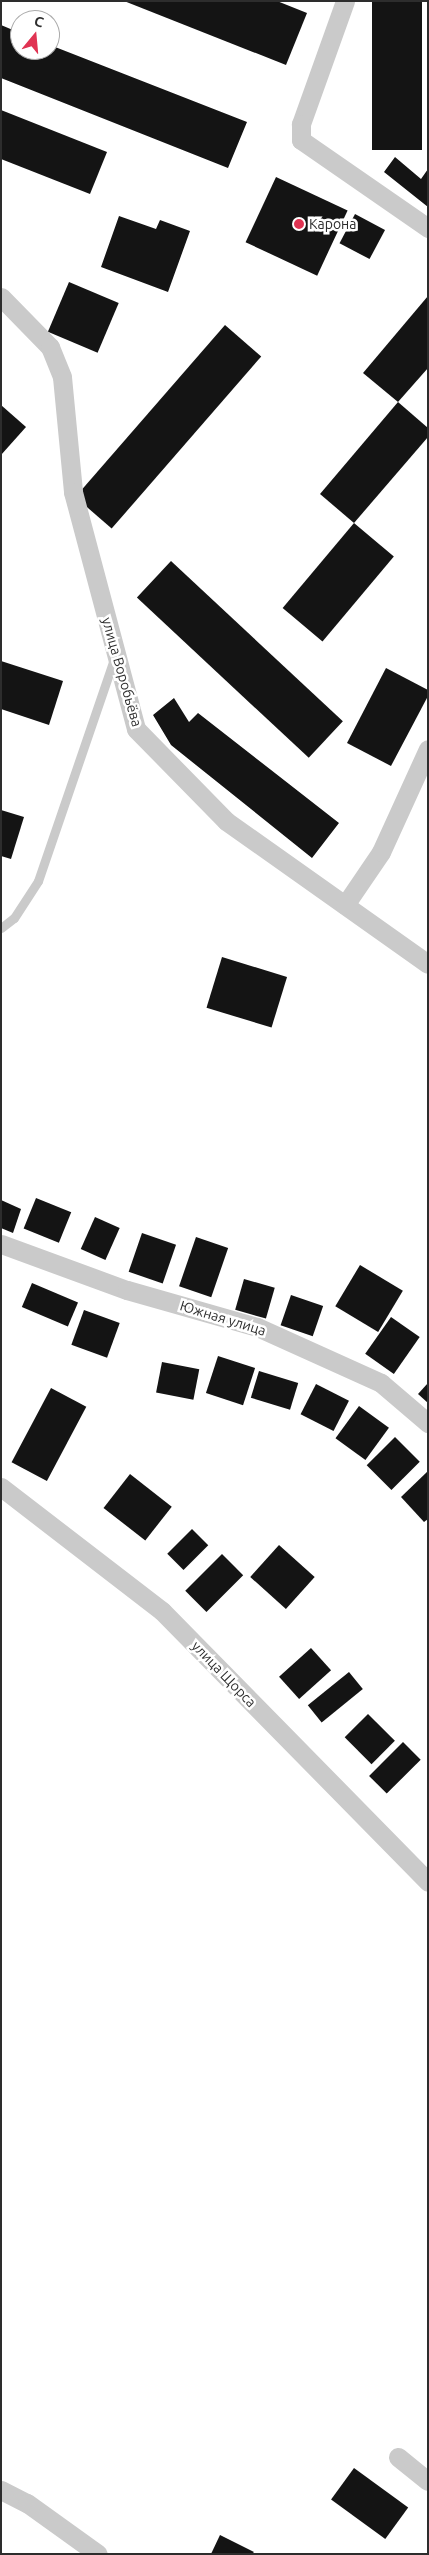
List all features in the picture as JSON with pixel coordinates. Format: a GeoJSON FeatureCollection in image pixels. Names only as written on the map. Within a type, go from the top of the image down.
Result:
{"type":"FeatureCollection","features":[{"type":"Feature","properties":{"kind":"street"},"geometry":{"type":"LineString","coordinates":[[345,1],[301,124],[301,140],[428,228]]}},
{"type":"Feature","properties":{"kind":"street","name":"улица Воробьёва"},"geometry":{"type":"LineString","coordinates":[[1,298],[50,347],[62,377],[72,492],[136,729],[226,821],[428,964]]}},
{"type":"Feature","properties":{"kind":"street"},"geometry":{"type":"LineString","coordinates":[[345,905],[381,852],[428,749]]}},
{"type":"Feature","properties":{"kind":"street","name":"Южная улица"},"geometry":{"type":"LineString","coordinates":[[1,1244],[127,1290],[266,1330],[381,1383],[428,1423]]}},
{"type":"Feature","properties":{"kind":"street","name":"улица Щорса"},"geometry":{"type":"LineString","coordinates":[[1,1487],[162,1611],[428,1882]]}},
{"type":"Feature","properties":{"kind":"street"},"geometry":{"type":"LineString","coordinates":[[398,2457],[428,2481]]}},
{"type":"Feature","properties":{"kind":"street"},"geometry":{"type":"LineString","coordinates":[[1,2490],[61,2525],[98,2554]]}},
{"type":"Feature","properties":{"kind":"lane"},"geometry":{"type":"LineString","coordinates":[[1,928],[14,918],[38,881],[115,654]]}},
{"type":"Feature","properties":{"kind":"building"},"geometry":{"type":"Polygon","coordinates":[[[124,1],[277,1],[307,13],[286,65],[124,1]]]}},
{"type":"Feature","properties":{"kind":"building"},"geometry":{"type":"Polygon","coordinates":[[[372,1],[422,1],[422,150],[372,150],[372,1]]]}},
{"type":"Feature","properties":{"kind":"building"},"geometry":{"type":"Polygon","coordinates":[[[1,25],[10,29],[10,60],[60,60],[60,49],[247,122],[228,168],[1,78],[1,25]]]}},
{"type":"Feature","properties":{"kind":"building"},"geometry":{"type":"Polygon","coordinates":[[[1,110],[107,152],[90,194],[1,159],[1,110]]]}},
{"type":"Feature","properties":{"kind":"building"},"geometry":{"type":"Polygon","coordinates":[[[395,157],[421,179],[428,169],[428,207],[384,172],[395,157]]]}},
{"type":"Feature","properties":{"kind":"building"},"geometry":{"type":"Polygon","coordinates":[[[276,177],[348,210],[317,276],[246,242],[276,177]]]}},
{"type":"Feature","properties":{"kind":"building"},"geometry":{"type":"Polygon","coordinates":[[[355,214],[385,230],[370,259],[340,243],[355,214]]]}},
{"type":"Feature","properties":{"kind":"building"},"geometry":{"type":"Polygon","coordinates":[[[119,216],[156,229],[160,220],[190,231],[168,292],[101,267],[119,216]]]}},
{"type":"Feature","properties":{"kind":"building"},"geometry":{"type":"Polygon","coordinates":[[[69,282],[119,303],[98,353],[48,332],[69,282]]]}},
{"type":"Feature","properties":{"kind":"building"},"geometry":{"type":"Polygon","coordinates":[[[428,296],[428,368],[398,402],[363,373],[428,296]]]}},
{"type":"Feature","properties":{"kind":"building"},"geometry":{"type":"Polygon","coordinates":[[[225,325],[261,356],[112,529],[75,497],[225,325]]]}},
{"type":"Feature","properties":{"kind":"building"},"geometry":{"type":"Polygon","coordinates":[[[398,402],[428,428],[428,437],[354,523],[320,494],[398,402]]]}},
{"type":"Feature","properties":{"kind":"building"},"geometry":{"type":"Polygon","coordinates":[[[1,405],[26,427],[1,455],[1,405]]]}},
{"type":"Feature","properties":{"kind":"building"},"geometry":{"type":"Polygon","coordinates":[[[354,523],[394,556],[322,641],[283,608],[354,523]]]}},
{"type":"Feature","properties":{"kind":"building"},"geometry":{"type":"Polygon","coordinates":[[[171,561],[343,721],[309,758],[137,598],[171,561]]]}},
{"type":"Feature","properties":{"kind":"building"},"geometry":{"type":"Polygon","coordinates":[[[1,661],[63,681],[49,725],[1,709],[1,661]]]}},
{"type":"Feature","properties":{"kind":"building"},"geometry":{"type":"Polygon","coordinates":[[[386,668],[428,690],[428,696],[391,766],[347,743],[386,668]]]}},
{"type":"Feature","properties":{"kind":"building"},"geometry":{"type":"Polygon","coordinates":[[[174,698],[189,722],[198,713],[339,823],[312,858],[171,745],[153,715],[174,698]]]}},
{"type":"Feature","properties":{"kind":"building"},"geometry":{"type":"Polygon","coordinates":[[[1,810],[24,817],[11,859],[1,856],[1,810]]]}},
{"type":"Feature","properties":{"kind":"building"},"geometry":{"type":"Polygon","coordinates":[[[222,957],[287,977],[272,1028],[207,1008],[222,957]]]}},
{"type":"Feature","properties":{"kind":"building"},"geometry":{"type":"Polygon","coordinates":[[[36,1198],[71,1212],[59,1243],[24,1229],[36,1198]]]}},
{"type":"Feature","properties":{"kind":"building"},"geometry":{"type":"Polygon","coordinates":[[[1,1200],[21,1209],[13,1233],[1,1228],[1,1200]]]}},
{"type":"Feature","properties":{"kind":"building"},"geometry":{"type":"Polygon","coordinates":[[[95,1217],[120,1228],[105,1260],[81,1249],[95,1217]]]}},
{"type":"Feature","properties":{"kind":"building"},"geometry":{"type":"Polygon","coordinates":[[[142,1233],[176,1245],[163,1283],[129,1272],[142,1233]]]}},
{"type":"Feature","properties":{"kind":"building"},"geometry":{"type":"Polygon","coordinates":[[[196,1237],[228,1248],[211,1297],[179,1286],[196,1237]]]}},
{"type":"Feature","properties":{"kind":"building"},"geometry":{"type":"Polygon","coordinates":[[[360,1265],[403,1291],[378,1332],[335,1306],[360,1265]]]}},
{"type":"Feature","properties":{"kind":"building"},"geometry":{"type":"Polygon","coordinates":[[[244,1279],[275,1288],[266,1319],[235,1310],[244,1279]]]}},
{"type":"Feature","properties":{"kind":"building"},"geometry":{"type":"Polygon","coordinates":[[[32,1283],[78,1303],[68,1326],[22,1307],[32,1283]]]}},
{"type":"Feature","properties":{"kind":"building"},"geometry":{"type":"Polygon","coordinates":[[[291,1295],[323,1306],[313,1336],[281,1325],[291,1295]]]}},
{"type":"Feature","properties":{"kind":"building"},"geometry":{"type":"Polygon","coordinates":[[[84,1310],[120,1323],[107,1358],[71,1345],[84,1310]]]}},
{"type":"Feature","properties":{"kind":"building"},"geometry":{"type":"Polygon","coordinates":[[[391,1317],[420,1337],[394,1374],[365,1354],[391,1317]]]}},
{"type":"Feature","properties":{"kind":"building"},"geometry":{"type":"Polygon","coordinates":[[[218,1356],[255,1368],[243,1405],[206,1393],[218,1356]]]}},
{"type":"Feature","properties":{"kind":"building"},"geometry":{"type":"Polygon","coordinates":[[[162,1362],[199,1369],[193,1400],[156,1392],[162,1362]]]}},
{"type":"Feature","properties":{"kind":"building"},"geometry":{"type":"Polygon","coordinates":[[[259,1371],[298,1383],[290,1410],[251,1398],[259,1371]]]}},
{"type":"Feature","properties":{"kind":"building"},"geometry":{"type":"Polygon","coordinates":[[[428,1383],[428,1403],[418,1394],[428,1383]]]}},
{"type":"Feature","properties":{"kind":"building"},"geometry":{"type":"Polygon","coordinates":[[[316,1384],[349,1401],[334,1431],[301,1414],[316,1384]]]}},
{"type":"Feature","properties":{"kind":"building"},"geometry":{"type":"Polygon","coordinates":[[[51,1388],[86,1407],[47,1481],[12,1462],[51,1388]]]}},
{"type":"Feature","properties":{"kind":"building"},"geometry":{"type":"Polygon","coordinates":[[[359,1406],[389,1428],[365,1460],[335,1438],[359,1406]]]}},
{"type":"Feature","properties":{"kind":"building"},"geometry":{"type":"Polygon","coordinates":[[[395,1437],[420,1462],[391,1490],[367,1465],[395,1437]]]}},
{"type":"Feature","properties":{"kind":"building"},"geometry":{"type":"Polygon","coordinates":[[[428,1471],[428,1519],[424,1522],[401,1497],[428,1471]]]}},
{"type":"Feature","properties":{"kind":"building"},"geometry":{"type":"Polygon","coordinates":[[[130,1474],[172,1507],[145,1541],[104,1508],[130,1474]]]}},
{"type":"Feature","properties":{"kind":"building"},"geometry":{"type":"Polygon","coordinates":[[[192,1529],[208,1545],[184,1570],[167,1554],[192,1529]]]}},
{"type":"Feature","properties":{"kind":"building"},"geometry":{"type":"Polygon","coordinates":[[[279,1545],[315,1577],[286,1609],[250,1577],[279,1545]]]}},
{"type":"Feature","properties":{"kind":"building"},"geometry":{"type":"Polygon","coordinates":[[[222,1554],[243,1575],[206,1612],[185,1591],[222,1554]]]}},
{"type":"Feature","properties":{"kind":"building"},"geometry":{"type":"Polygon","coordinates":[[[311,1648],[331,1670],[299,1699],[279,1677],[311,1648]]]}},
{"type":"Feature","properties":{"kind":"building"},"geometry":{"type":"Polygon","coordinates":[[[349,1672],[363,1689],[322,1722],[308,1705],[349,1672]]]}},
{"type":"Feature","properties":{"kind":"building"},"geometry":{"type":"Polygon","coordinates":[[[368,1714],[395,1741],[372,1764],[345,1737],[368,1714]]]}},
{"type":"Feature","properties":{"kind":"building"},"geometry":{"type":"Polygon","coordinates":[[[403,1742],[421,1760],[387,1794],[369,1776],[403,1742]]]}},
{"type":"Feature","properties":{"kind":"building"},"geometry":{"type":"Polygon","coordinates":[[[354,2468],[408,2507],[385,2539],[331,2500],[354,2468]]]}},
{"type":"Feature","properties":{"kind":"building"},"geometry":{"type":"Polygon","coordinates":[[[220,2535],[254,2552],[252,2554],[211,2554],[220,2535]]]}},
{"type":"Feature","properties":{"kind":"place","name":"Карона"},"geometry":{"type":"Point","coordinates":[299,224]}}]}
